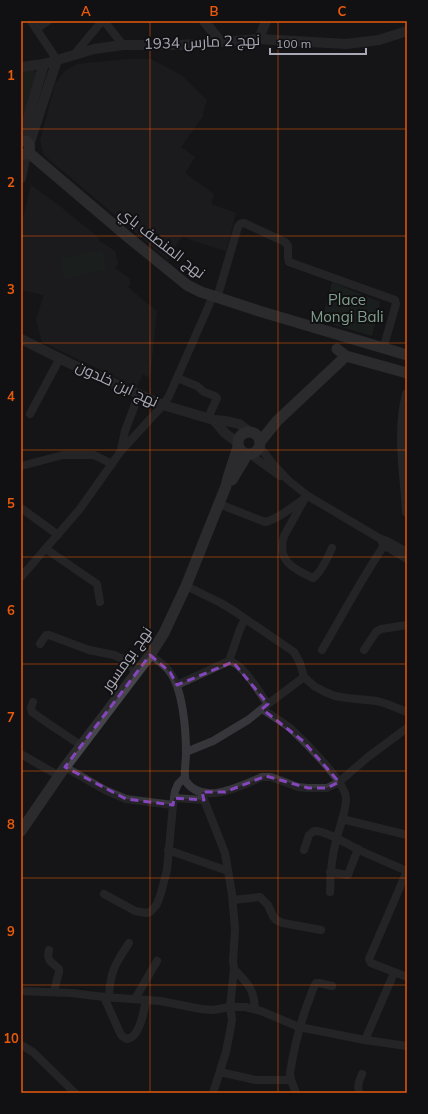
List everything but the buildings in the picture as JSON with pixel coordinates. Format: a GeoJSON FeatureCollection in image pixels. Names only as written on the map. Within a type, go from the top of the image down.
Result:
{"type":"FeatureCollection","features":[{"type":"Feature","properties":{"kind":"main road","name":"نهج المنصف باي"},"geometry":{"type":"LineString","coordinates":[[24,147],[187,285],[201,292],[259,312],[407,355]]}},
{"type":"Feature","properties":{"kind":"main road","name":"نهج بومسور"},"geometry":{"type":"LineString","coordinates":[[243,450],[254,453],[277,421],[320,380],[341,352],[344,337]]}},
{"type":"Feature","properties":{"kind":"main road"},"geometry":{"type":"LineString","coordinates":[[341,352],[407,373]]}},
{"type":"Feature","properties":{"kind":"main road","name":"نهج بومسور"},"geometry":{"type":"LineString","coordinates":[[21,831],[62,772],[150,655],[164,633],[186,586],[228,478],[243,450],[242,435],[277,421]]}},
{"type":"Feature","properties":{"kind":"main road"},"geometry":{"type":"LineString","coordinates":[[251,432],[259,438],[260,444]]}},
{"type":"Feature","properties":{"kind":"street"},"geometry":{"type":"LineString","coordinates":[[24,147],[56,60],[31,21]]}},
{"type":"Feature","properties":{"kind":"street"},"geometry":{"type":"LineString","coordinates":[[36,29],[48,21]]}},
{"type":"Feature","properties":{"kind":"street"},"geometry":{"type":"LineString","coordinates":[[73,56],[103,21],[123,45]]}},
{"type":"Feature","properties":{"kind":"street"},"geometry":{"type":"LineString","coordinates":[[204,21],[221,42]]}},
{"type":"Feature","properties":{"kind":"street"},"geometry":{"type":"LineString","coordinates":[[259,39],[266,21]]}},
{"type":"Feature","properties":{"kind":"street","name":"نهج 2 مارس 1934"},"geometry":{"type":"LineString","coordinates":[[21,67],[44,64],[94,49],[123,45],[182,45],[259,39],[346,44],[379,40],[407,31]]}},
{"type":"Feature","properties":{"kind":"street"},"geometry":{"type":"LineString","coordinates":[[21,178],[24,147],[44,64]]}},
{"type":"Feature","properties":{"kind":"street"},"geometry":{"type":"LineString","coordinates":[[21,577],[79,510],[121,451],[163,405],[169,396],[215,297],[240,224],[244,223],[281,240],[288,248],[289,262],[395,300],[396,304],[383,349]]}},
{"type":"Feature","properties":{"kind":"street","name":"نهج ابن خلدون"},"geometry":{"type":"LineString","coordinates":[[21,339],[163,405],[211,419],[239,424],[251,432]]}},
{"type":"Feature","properties":{"kind":"street"},"geometry":{"type":"LineString","coordinates":[[30,414],[60,358]]}},
{"type":"Feature","properties":{"kind":"street"},"geometry":{"type":"LineString","coordinates":[[177,378],[197,386],[204,392],[215,396],[217,398],[211,419],[243,450],[288,480]]}},
{"type":"Feature","properties":{"kind":"street"},"geometry":{"type":"LineString","coordinates":[[121,451],[125,431],[138,394]]}},
{"type":"Feature","properties":{"kind":"street"},"geometry":{"type":"LineString","coordinates":[[407,394],[403,410],[402,430],[407,512]]}},
{"type":"Feature","properties":{"kind":"street"},"geometry":{"type":"LineString","coordinates":[[260,444],[273,464],[306,496],[383,541],[407,552]]}},
{"type":"Feature","properties":{"kind":"street"},"geometry":{"type":"LineString","coordinates":[[21,466],[63,455],[94,455],[112,464]]}},
{"type":"Feature","properties":{"kind":"street"},"geometry":{"type":"LineString","coordinates":[[219,504],[265,522],[283,514],[306,496]]}},
{"type":"Feature","properties":{"kind":"street"},"geometry":{"type":"LineString","coordinates":[[306,496],[284,536],[281,548],[282,553],[290,564],[313,578],[320,570],[332,548]]}},
{"type":"Feature","properties":{"kind":"street"},"geometry":{"type":"LineString","coordinates":[[21,508],[58,535]]}},
{"type":"Feature","properties":{"kind":"street"},"geometry":{"type":"LineString","coordinates":[[383,541],[407,559]]}},
{"type":"Feature","properties":{"kind":"street"},"geometry":{"type":"LineString","coordinates":[[322,650],[383,541]]}},
{"type":"Feature","properties":{"kind":"street"},"geometry":{"type":"LineString","coordinates":[[46,549],[97,584],[100,602]]}},
{"type":"Feature","properties":{"kind":"street"},"geometry":{"type":"LineString","coordinates":[[186,586],[222,603],[294,652],[300,663],[304,676],[314,686],[335,696],[377,701],[407,712]]}},
{"type":"Feature","properties":{"kind":"street"},"geometry":{"type":"LineString","coordinates":[[229,661],[245,619]]}},
{"type":"Feature","properties":{"kind":"street"},"geometry":{"type":"LineString","coordinates":[[364,650],[376,632],[407,625]]}},
{"type":"Feature","properties":{"kind":"street"},"geometry":{"type":"LineString","coordinates":[[40,644],[46,635],[50,635],[89,650],[114,655],[125,660],[137,673]]}},
{"type":"Feature","properties":{"kind":"street"},"geometry":{"type":"LineString","coordinates":[[150,655],[164,665],[170,672],[177,685],[184,724],[186,752],[185,777],[190,786],[202,792],[225,792],[266,776],[298,787],[327,788],[339,782],[368,756],[406,731]]}},
{"type":"Feature","properties":{"kind":"street"},"geometry":{"type":"LineString","coordinates":[[177,685],[229,661],[235,663],[246,673],[265,706],[303,740],[339,782],[346,797],[330,872],[330,892]]}},
{"type":"Feature","properties":{"kind":"street"},"geometry":{"type":"LineString","coordinates":[[186,752],[213,741],[248,720],[304,676]]}},
{"type":"Feature","properties":{"kind":"street"},"geometry":{"type":"LineString","coordinates":[[33,702],[31,708],[32,712],[82,746]]}},
{"type":"Feature","properties":{"kind":"street"},"geometry":{"type":"LineString","coordinates":[[21,754],[126,799],[173,802],[204,800]]}},
{"type":"Feature","properties":{"kind":"street"},"geometry":{"type":"LineString","coordinates":[[104,894],[135,911],[150,912],[153,909],[164,884],[167,870],[173,802],[178,784],[185,777]]}},
{"type":"Feature","properties":{"kind":"street"},"geometry":{"type":"LineString","coordinates":[[202,792],[225,853],[233,900],[235,929],[234,969],[230,1008],[232,1019],[226,1052],[213,1093]]}},
{"type":"Feature","properties":{"kind":"street"},"geometry":{"type":"LineString","coordinates":[[342,820],[407,835]]}},
{"type":"Feature","properties":{"kind":"street"},"geometry":{"type":"LineString","coordinates":[[304,850],[309,835],[314,831],[318,831],[337,838],[407,871],[369,959],[371,963],[407,978]]}},
{"type":"Feature","properties":{"kind":"street"},"geometry":{"type":"LineString","coordinates":[[330,872],[348,875],[358,849]]}},
{"type":"Feature","properties":{"kind":"street"},"geometry":{"type":"LineString","coordinates":[[168,850],[228,871]]}},
{"type":"Feature","properties":{"kind":"street"},"geometry":{"type":"LineString","coordinates":[[233,900],[260,897],[268,905],[276,920],[321,930]]}},
{"type":"Feature","properties":{"kind":"street"},"geometry":{"type":"LineString","coordinates":[[129,943],[117,961],[106,997],[120,1033],[127,1039],[131,1038],[141,1023],[146,1000]]}},
{"type":"Feature","properties":{"kind":"street"},"geometry":{"type":"LineString","coordinates":[[49,950],[49,961],[59,969],[60,972],[54,992]]}},
{"type":"Feature","properties":{"kind":"street"},"geometry":{"type":"LineString","coordinates":[[135,999],[157,961]]}},
{"type":"Feature","properties":{"kind":"street"},"geometry":{"type":"LineString","coordinates":[[234,969],[251,988],[254,994],[255,1009]]}},
{"type":"Feature","properties":{"kind":"street"},"geometry":{"type":"LineString","coordinates":[[366,1040],[394,973]]}},
{"type":"Feature","properties":{"kind":"street"},"geometry":{"type":"LineString","coordinates":[[296,1093],[290,1076],[299,1027],[315,985],[319,983],[332,986]]}},
{"type":"Feature","properties":{"kind":"street"},"geometry":{"type":"LineString","coordinates":[[21,991],[54,992],[160,1001],[201,1009],[218,1010],[245,1007],[255,1009],[299,1027],[407,1046]]}},
{"type":"Feature","properties":{"kind":"street"},"geometry":{"type":"LineString","coordinates":[[21,1045],[33,1052],[75,1093]]}},
{"type":"Feature","properties":{"kind":"street"},"geometry":{"type":"LineString","coordinates":[[220,1072],[256,1080],[291,1080]]}},
{"type":"Feature","properties":{"kind":"street"},"geometry":{"type":"LineString","coordinates":[[359,1093],[358,1088],[362,1074]]}},
{"type":"Feature","properties":{"kind":"highlighted area"},"geometry":{"type":"Polygon","coordinates":[[[150,655],[170,672],[177,685],[233,662],[268,704],[262,709],[303,741],[339,782],[327,788],[308,788],[266,776],[225,792],[202,792],[204,800],[174,798],[173,805],[126,799],[65,767],[150,655]]]}},
{"type":"Feature","properties":{"kind":"shaded area"},"geometry":{"type":"Polygon","coordinates":[[[129,59],[151,59],[181,75],[207,100],[203,116],[181,147],[195,157],[185,173],[214,194],[211,204],[236,213],[226,251],[182,236],[168,260],[44,155],[40,141],[55,84],[65,71],[77,64],[129,59]]]}},
{"type":"Feature","properties":{"kind":"shaded area"},"geometry":{"type":"Polygon","coordinates":[[[31,185],[99,238],[98,240],[115,251],[118,264],[115,268],[130,279],[129,282],[131,283],[128,287],[157,311],[150,378],[143,374],[137,387],[42,342],[36,319],[44,295],[21,290],[21,226],[31,185]]]}},
{"type":"Feature","properties":{"kind":"green space"},"geometry":{"type":"Polygon","coordinates":[[[33,70],[37,73],[21,129],[21,71],[33,70]]]}},
{"type":"Feature","properties":{"kind":"green space"},"geometry":{"type":"Polygon","coordinates":[[[103,250],[106,270],[64,279],[60,258],[103,250]]]}},
{"type":"Feature","properties":{"kind":"green space","name":"Place Mongi Bali"},"geometry":{"type":"Polygon","coordinates":[[[332,282],[380,302],[372,336],[322,321],[332,282]]]}}]}
